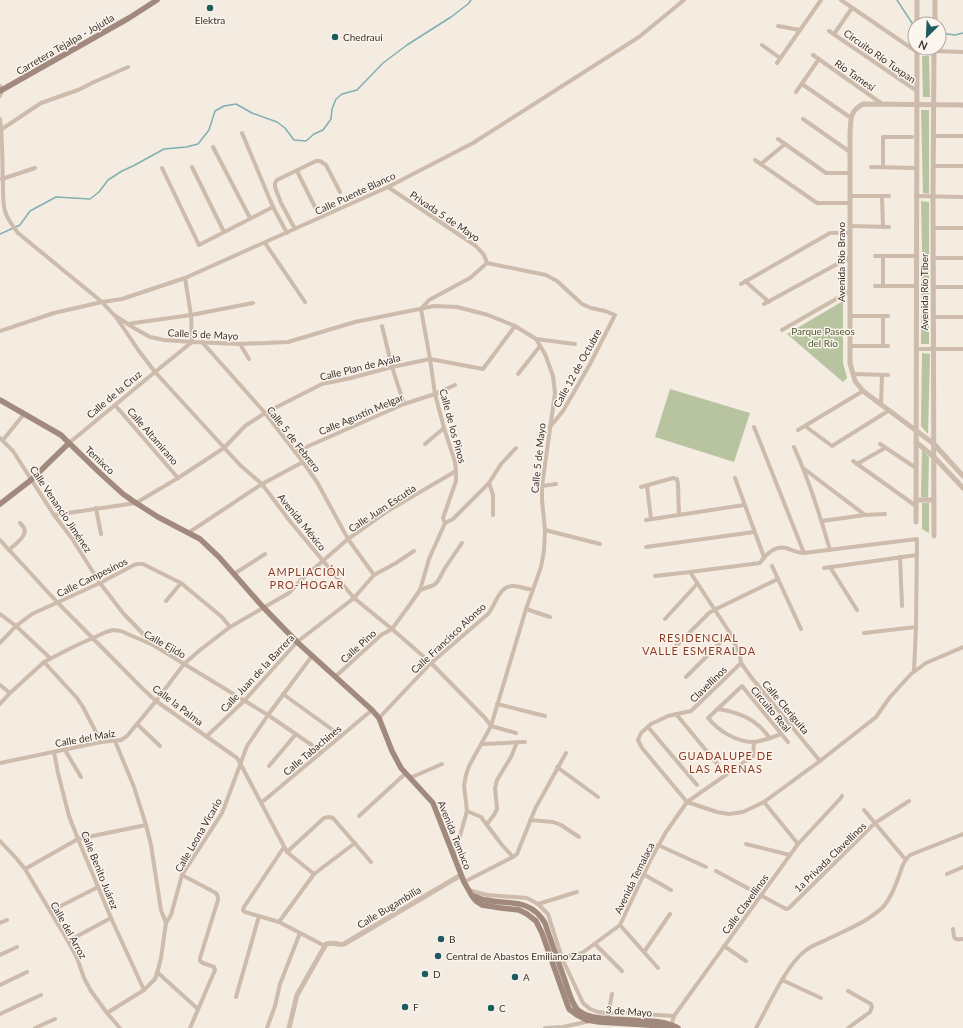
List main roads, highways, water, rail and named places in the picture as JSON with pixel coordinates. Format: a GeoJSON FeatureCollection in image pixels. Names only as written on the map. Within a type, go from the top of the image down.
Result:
{"type":"FeatureCollection","features":[{"type":"Feature","properties":{"kind":"main road","name":"Carretera Tejalpa - Jojutla"},"geometry":{"type":"LineString","coordinates":[[0,91],[129,18],[157,0]]}},
{"type":"Feature","properties":{"kind":"main road","name":"Temixco"},"geometry":{"type":"LineString","coordinates":[[0,400],[61,435],[123,494],[158,517],[188,533]]}},
{"type":"Feature","properties":{"kind":"main road","name":"Calle de la Cruz"},"geometry":{"type":"LineString","coordinates":[[0,504],[31,480],[69,443]]}},
{"type":"Feature","properties":{"kind":"main road","name":"Avenida Temixco"},"geometry":{"type":"LineString","coordinates":[[188,533],[200,539],[209,547],[297,642],[379,718],[392,751],[401,768],[434,803],[461,875],[472,896]]}},
{"type":"Feature","properties":{"kind":"main road","name":"3 de Mayo"},"geometry":{"type":"LineString","coordinates":[[472,896],[485,900],[520,904],[534,910],[540,916],[545,923],[575,1006],[579,1011],[595,1017],[608,1016],[656,1022],[678,1028]]}},
{"type":"Feature","properties":{"kind":"main road"},"geometry":{"type":"LineString","coordinates":[[472,896],[476,901],[482,904],[519,910],[536,921],[542,933],[569,1009],[577,1015],[587,1020],[595,1017],[670,1027]]}},
{"type":"Feature","properties":{"kind":"waterway"},"geometry":{"type":"LineString","coordinates":[[0,234],[20,225],[30,211],[56,197],[90,199],[99,192],[108,180],[164,149],[186,147],[198,144],[209,130],[215,111],[224,106],[236,104],[252,113],[277,122],[285,128],[294,140],[306,141],[314,134],[323,130],[331,119],[332,109],[336,99],[342,94],[357,90],[383,63],[407,45],[451,17],[471,0]]}},
{"type":"Feature","properties":{"kind":"waterway"},"geometry":{"type":"LineString","coordinates":[[897,0],[907,16]]}},
{"type":"Feature","properties":{"kind":"waterway"},"geometry":{"type":"LineString","coordinates":[[947,34],[955,35],[963,33]]}},
{"type":"Feature","properties":{"kind":"place","name":"Elektra"},"geometry":{"type":"Point","coordinates":[210,8]}},
{"type":"Feature","properties":{"kind":"place","name":"Chedraui"},"geometry":{"type":"Point","coordinates":[335,37]}},
{"type":"Feature","properties":{"kind":"place","name":"B"},"geometry":{"type":"Point","coordinates":[441,939]}},
{"type":"Feature","properties":{"kind":"place","name":"Central de Abastos Emiliano Zapata"},"geometry":{"type":"Point","coordinates":[438,956]}},
{"type":"Feature","properties":{"kind":"place","name":"D"},"geometry":{"type":"Point","coordinates":[425,974]}},
{"type":"Feature","properties":{"kind":"place","name":"A"},"geometry":{"type":"Point","coordinates":[515,977]}},
{"type":"Feature","properties":{"kind":"place","name":"F"},"geometry":{"type":"Point","coordinates":[405,1007]}},
{"type":"Feature","properties":{"kind":"place","name":"C"},"geometry":{"type":"Point","coordinates":[491,1008]}},
{"type":"Feature","properties":{"kind":"district","name":"AMPLIACIÓN PRO-HOGAR"},"geometry":{"type":"Point","coordinates":[307,578]}},
{"type":"Feature","properties":{"kind":"district","name":"RESIDENCIAL VALLE ESMERALDA"},"geometry":{"type":"Point","coordinates":[699,644]}},
{"type":"Feature","properties":{"kind":"district","name":"GUADALUPE DE LAS ARENAS"},"geometry":{"type":"Point","coordinates":[726,762]}},
{"type":"Feature","properties":{"kind":"park label","name":"Parque Paseos del Río"},"geometry":{"type":"Point","coordinates":[823,336]}}]}
